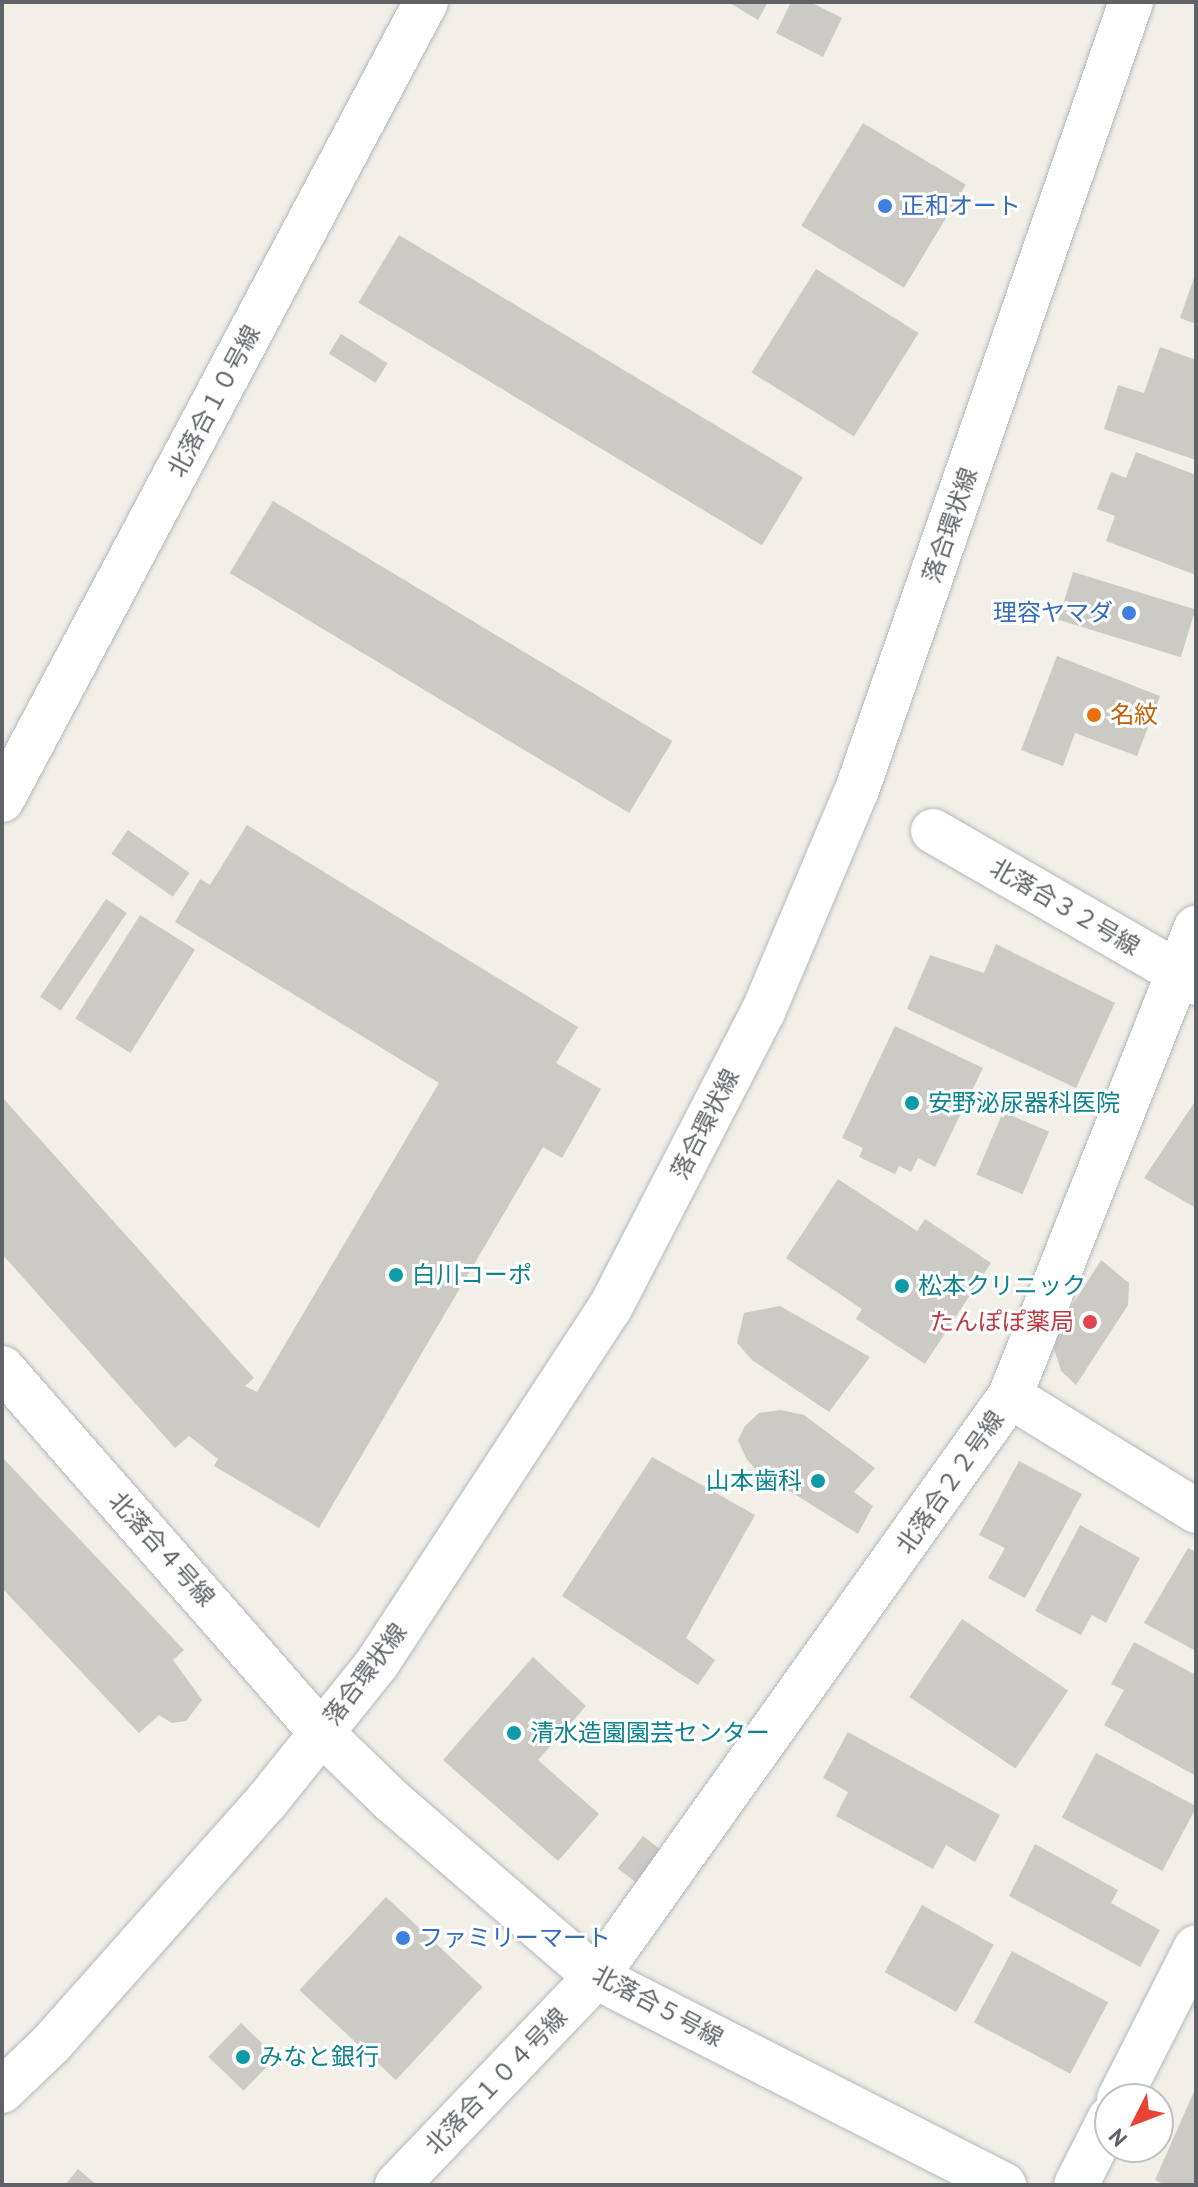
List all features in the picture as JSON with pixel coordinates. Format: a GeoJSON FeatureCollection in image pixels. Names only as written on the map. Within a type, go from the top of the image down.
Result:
{"type":"FeatureCollection","features":[{"type":"Feature","properties":{"kind":"street","name":"北落合１０号線"},"geometry":{"type":"LineString","coordinates":[[2,800],[426,2]]}},
{"type":"Feature","properties":{"kind":"street","name":"落合環状線"},"geometry":{"type":"LineString","coordinates":[[2,2091],[51,2044],[321,1732],[387,1649],[610,1308],[763,1012],[857,790],[1131,2]]}},
{"type":"Feature","properties":{"kind":"street","name":"北落合３２号線"},"geometry":{"type":"LineString","coordinates":[[933,831],[1188,978]]}},
{"type":"Feature","properties":{"kind":"street","name":"北落合２２号線"},"geometry":{"type":"LineString","coordinates":[[596,1977],[1010,1396],[1188,978],[1196,928]]}},
{"type":"Feature","properties":{"kind":"street","name":"北落合４号線"},"geometry":{"type":"LineString","coordinates":[[2,1368],[321,1732]]}},
{"type":"Feature","properties":{"kind":"street"},"geometry":{"type":"LineString","coordinates":[[1010,1396],[1196,1511]]}},
{"type":"Feature","properties":{"kind":"street","name":"北落合５号線"},"geometry":{"type":"LineString","coordinates":[[321,1732],[392,1801],[596,1977],[1004,2185]]}},
{"type":"Feature","properties":{"kind":"street"},"geometry":{"type":"LineString","coordinates":[[1127,2083],[1196,1947]]}},
{"type":"Feature","properties":{"kind":"street","name":"北落合１０４号線"},"geometry":{"type":"LineString","coordinates":[[397,2185],[596,1977]]}},
{"type":"Feature","properties":{"kind":"street"},"geometry":{"type":"LineString","coordinates":[[1076,2185],[1094,2150]]}},
{"type":"Feature","properties":{"kind":"building"},"geometry":{"type":"Polygon","coordinates":[[[728,2],[768,2],[758,20],[728,2]]]}},
{"type":"Feature","properties":{"kind":"building"},"geometry":{"type":"Polygon","coordinates":[[[791,2],[810,2],[842,18],[823,57],[776,33],[791,2]]]}},
{"type":"Feature","properties":{"kind":"building","name":"正和オート"},"geometry":{"type":"Polygon","coordinates":[[[863,123],[966,185],[904,288],[801,226],[863,123]]]}},
{"type":"Feature","properties":{"kind":"building"},"geometry":{"type":"Polygon","coordinates":[[[399,235],[803,478],[762,545],[358,303],[399,235]]]}},
{"type":"Feature","properties":{"kind":"building"},"geometry":{"type":"Polygon","coordinates":[[[816,269],[919,333],[854,437],[751,372],[816,269]]]}},
{"type":"Feature","properties":{"kind":"building"},"geometry":{"type":"Polygon","coordinates":[[[1196,272],[1196,324],[1180,318],[1196,272]]]}},
{"type":"Feature","properties":{"kind":"building"},"geometry":{"type":"Polygon","coordinates":[[[341,334],[388,363],[375,383],[329,354],[341,334]]]}},
{"type":"Feature","properties":{"kind":"building"},"geometry":{"type":"Polygon","coordinates":[[[1160,347],[1196,360],[1196,460],[1104,429],[1118,385],[1144,393],[1160,347]]]}},
{"type":"Feature","properties":{"kind":"building"},"geometry":{"type":"Polygon","coordinates":[[[1136,452],[1196,475],[1196,575],[1106,541],[1115,516],[1097,509],[1111,472],[1126,478],[1136,452]]]}},
{"type":"Feature","properties":{"kind":"building"},"geometry":{"type":"Polygon","coordinates":[[[273,501],[672,741],[629,813],[230,573],[273,501]]]}},
{"type":"Feature","properties":{"kind":"building","name":"理容ヤマダ"},"geometry":{"type":"Polygon","coordinates":[[[1073,572],[1195,609],[1181,657],[1058,620],[1073,572]]]}},
{"type":"Feature","properties":{"kind":"building","name":"名紋"},"geometry":{"type":"Polygon","coordinates":[[[1057,656],[1160,696],[1137,756],[1075,733],[1063,766],[1021,750],[1057,656]]]}},
{"type":"Feature","properties":{"kind":"building","name":"白川コーポ"},"geometry":{"type":"Polygon","coordinates":[[[247,825],[578,1027],[556,1063],[601,1089],[562,1158],[543,1147],[319,1528],[214,1466],[218,1459],[189,1436],[175,1448],[2,1254],[2,1097],[254,1378],[245,1386],[257,1392],[439,1083],[175,922],[200,879],[210,885],[247,825]]]}},
{"type":"Feature","properties":{"kind":"building"},"geometry":{"type":"Polygon","coordinates":[[[128,830],[189,873],[173,897],[111,854],[128,830]]]}},
{"type":"Feature","properties":{"kind":"building"},"geometry":{"type":"Polygon","coordinates":[[[106,899],[127,913],[61,1011],[40,997],[106,899]]]}},
{"type":"Feature","properties":{"kind":"building"},"geometry":{"type":"Polygon","coordinates":[[[140,915],[195,949],[130,1053],[75,1018],[140,915]]]}},
{"type":"Feature","properties":{"kind":"building"},"geometry":{"type":"Polygon","coordinates":[[[996,944],[1115,1003],[1076,1088],[907,1009],[930,955],[984,973],[996,944]]]}},
{"type":"Feature","properties":{"kind":"building","name":"安野泌尿器科医院"},"geometry":{"type":"Polygon","coordinates":[[[895,1026],[983,1068],[935,1167],[918,1158],[911,1172],[899,1166],[895,1174],[859,1157],[863,1148],[842,1138],[895,1026]]]}},
{"type":"Feature","properties":{"kind":"building"},"geometry":{"type":"Polygon","coordinates":[[[1196,1100],[1196,1208],[1144,1178],[1196,1100]]]}},
{"type":"Feature","properties":{"kind":"building"},"geometry":{"type":"Polygon","coordinates":[[[1003,1112],[1049,1132],[1022,1194],[976,1175],[1003,1112]]]}},
{"type":"Feature","properties":{"kind":"building","name":"松本クリニック"},"geometry":{"type":"Polygon","coordinates":[[[838,1179],[917,1231],[925,1219],[991,1263],[925,1364],[856,1319],[862,1309],[786,1258],[838,1179]]]}},
{"type":"Feature","properties":{"kind":"building","name":"たんぽぽ薬局"},"geometry":{"type":"Polygon","coordinates":[[[1101,1260],[1129,1283],[1128,1305],[1076,1385],[1061,1371],[1051,1339],[1101,1260]]]}},
{"type":"Feature","properties":{"kind":"building"},"geometry":{"type":"Polygon","coordinates":[[[780,1306],[870,1357],[829,1412],[752,1360],[737,1343],[744,1313],[780,1306]]]}},
{"type":"Feature","properties":{"kind":"building","name":"山本歯科"},"geometry":{"type":"Polygon","coordinates":[[[781,1410],[804,1415],[875,1468],[854,1492],[873,1506],[858,1534],[756,1470],[746,1458],[738,1440],[745,1426],[759,1413],[781,1410]]]}},
{"type":"Feature","properties":{"kind":"building"},"geometry":{"type":"Polygon","coordinates":[[[2,1457],[184,1650],[173,1660],[202,1700],[186,1721],[172,1723],[159,1715],[139,1733],[2,1588],[2,1457]]]}},
{"type":"Feature","properties":{"kind":"building"},"geometry":{"type":"Polygon","coordinates":[[[652,1457],[755,1515],[686,1638],[715,1660],[698,1685],[562,1596],[652,1457]]]}},
{"type":"Feature","properties":{"kind":"building"},"geometry":{"type":"Polygon","coordinates":[[[1019,1461],[1082,1494],[1025,1598],[988,1578],[1005,1548],[979,1535],[1019,1461]]]}},
{"type":"Feature","properties":{"kind":"building"},"geometry":{"type":"Polygon","coordinates":[[[1080,1525],[1140,1558],[1106,1623],[1092,1615],[1081,1635],[1035,1611],[1080,1525]]]}},
{"type":"Feature","properties":{"kind":"building"},"geometry":{"type":"Polygon","coordinates":[[[1188,1548],[1196,1552],[1196,1651],[1144,1623],[1188,1548]]]}},
{"type":"Feature","properties":{"kind":"building"},"geometry":{"type":"Polygon","coordinates":[[[962,1619],[1068,1691],[1016,1769],[909,1697],[962,1619]]]}},
{"type":"Feature","properties":{"kind":"building"},"geometry":{"type":"Polygon","coordinates":[[[1134,1642],[1196,1675],[1196,1776],[1104,1725],[1124,1690],[1111,1684],[1134,1642]]]}},
{"type":"Feature","properties":{"kind":"building","name":"清水造園園芸センター"},"geometry":{"type":"Polygon","coordinates":[[[533,1657],[586,1706],[538,1760],[599,1814],[558,1861],[443,1760],[533,1657]]]}},
{"type":"Feature","properties":{"kind":"building"},"geometry":{"type":"Polygon","coordinates":[[[848,1732],[1000,1815],[975,1862],[946,1845],[933,1869],[836,1816],[848,1792],[823,1778],[848,1732]]]}},
{"type":"Feature","properties":{"kind":"building"},"geometry":{"type":"Polygon","coordinates":[[[1096,1753],[1196,1806],[1162,1871],[1062,1817],[1096,1753]]]}},
{"type":"Feature","properties":{"kind":"building"},"geometry":{"type":"Polygon","coordinates":[[[643,1836],[662,1851],[637,1883],[618,1868],[643,1836]]]}},
{"type":"Feature","properties":{"kind":"building"},"geometry":{"type":"Polygon","coordinates":[[[1035,1844],[1118,1890],[1111,1903],[1160,1930],[1140,1967],[1009,1896],[1035,1844]]]}},
{"type":"Feature","properties":{"kind":"building"},"geometry":{"type":"Polygon","coordinates":[[[386,1897],[483,1987],[396,2080],[299,1990],[386,1897]]]}},
{"type":"Feature","properties":{"kind":"building"},"geometry":{"type":"Polygon","coordinates":[[[922,1905],[994,1945],[956,2012],[885,1972],[922,1905]]]}},
{"type":"Feature","properties":{"kind":"building"},"geometry":{"type":"Polygon","coordinates":[[[1012,1951],[1108,2002],[1070,2074],[974,2023],[1012,1951]]]}},
{"type":"Feature","properties":{"kind":"building","name":"みなと銀行"},"geometry":{"type":"Polygon","coordinates":[[[241,2023],[276,2057],[244,2091],[208,2057],[241,2023]]]}},
{"type":"Feature","properties":{"kind":"building"},"geometry":{"type":"Polygon","coordinates":[[[1196,2087],[1196,2185],[1166,2185],[1155,2180],[1162,2163],[1174,2163],[1174,2137],[1196,2087]]]}},
{"type":"Feature","properties":{"kind":"building"},"geometry":{"type":"Polygon","coordinates":[[[78,2169],[97,2185],[65,2185],[78,2169]]]}},
{"type":"Feature","properties":{"kind":"place","name":"正和オート"},"geometry":{"type":"Point","coordinates":[885,206]}},
{"type":"Feature","properties":{"kind":"place","name":"理容ヤマダ"},"geometry":{"type":"Point","coordinates":[1129,613]}},
{"type":"Feature","properties":{"kind":"place","name":"名紋"},"geometry":{"type":"Point","coordinates":[1094,715]}},
{"type":"Feature","properties":{"kind":"place","name":"安野泌尿器科医院"},"geometry":{"type":"Point","coordinates":[912,1103]}},
{"type":"Feature","properties":{"kind":"place","name":"白川コーポ"},"geometry":{"type":"Point","coordinates":[396,1275]}},
{"type":"Feature","properties":{"kind":"place","name":"松本クリニック"},"geometry":{"type":"Point","coordinates":[902,1286]}},
{"type":"Feature","properties":{"kind":"place","name":"たんぽぽ薬局"},"geometry":{"type":"Point","coordinates":[1090,1322]}},
{"type":"Feature","properties":{"kind":"place","name":"山本歯科"},"geometry":{"type":"Point","coordinates":[818,1481]}},
{"type":"Feature","properties":{"kind":"place","name":"清水造園園芸センター"},"geometry":{"type":"Point","coordinates":[514,1733]}},
{"type":"Feature","properties":{"kind":"place","name":"ファミリーマート"},"geometry":{"type":"Point","coordinates":[403,1938]}},
{"type":"Feature","properties":{"kind":"place","name":"みなと銀行"},"geometry":{"type":"Point","coordinates":[243,2057]}}]}
